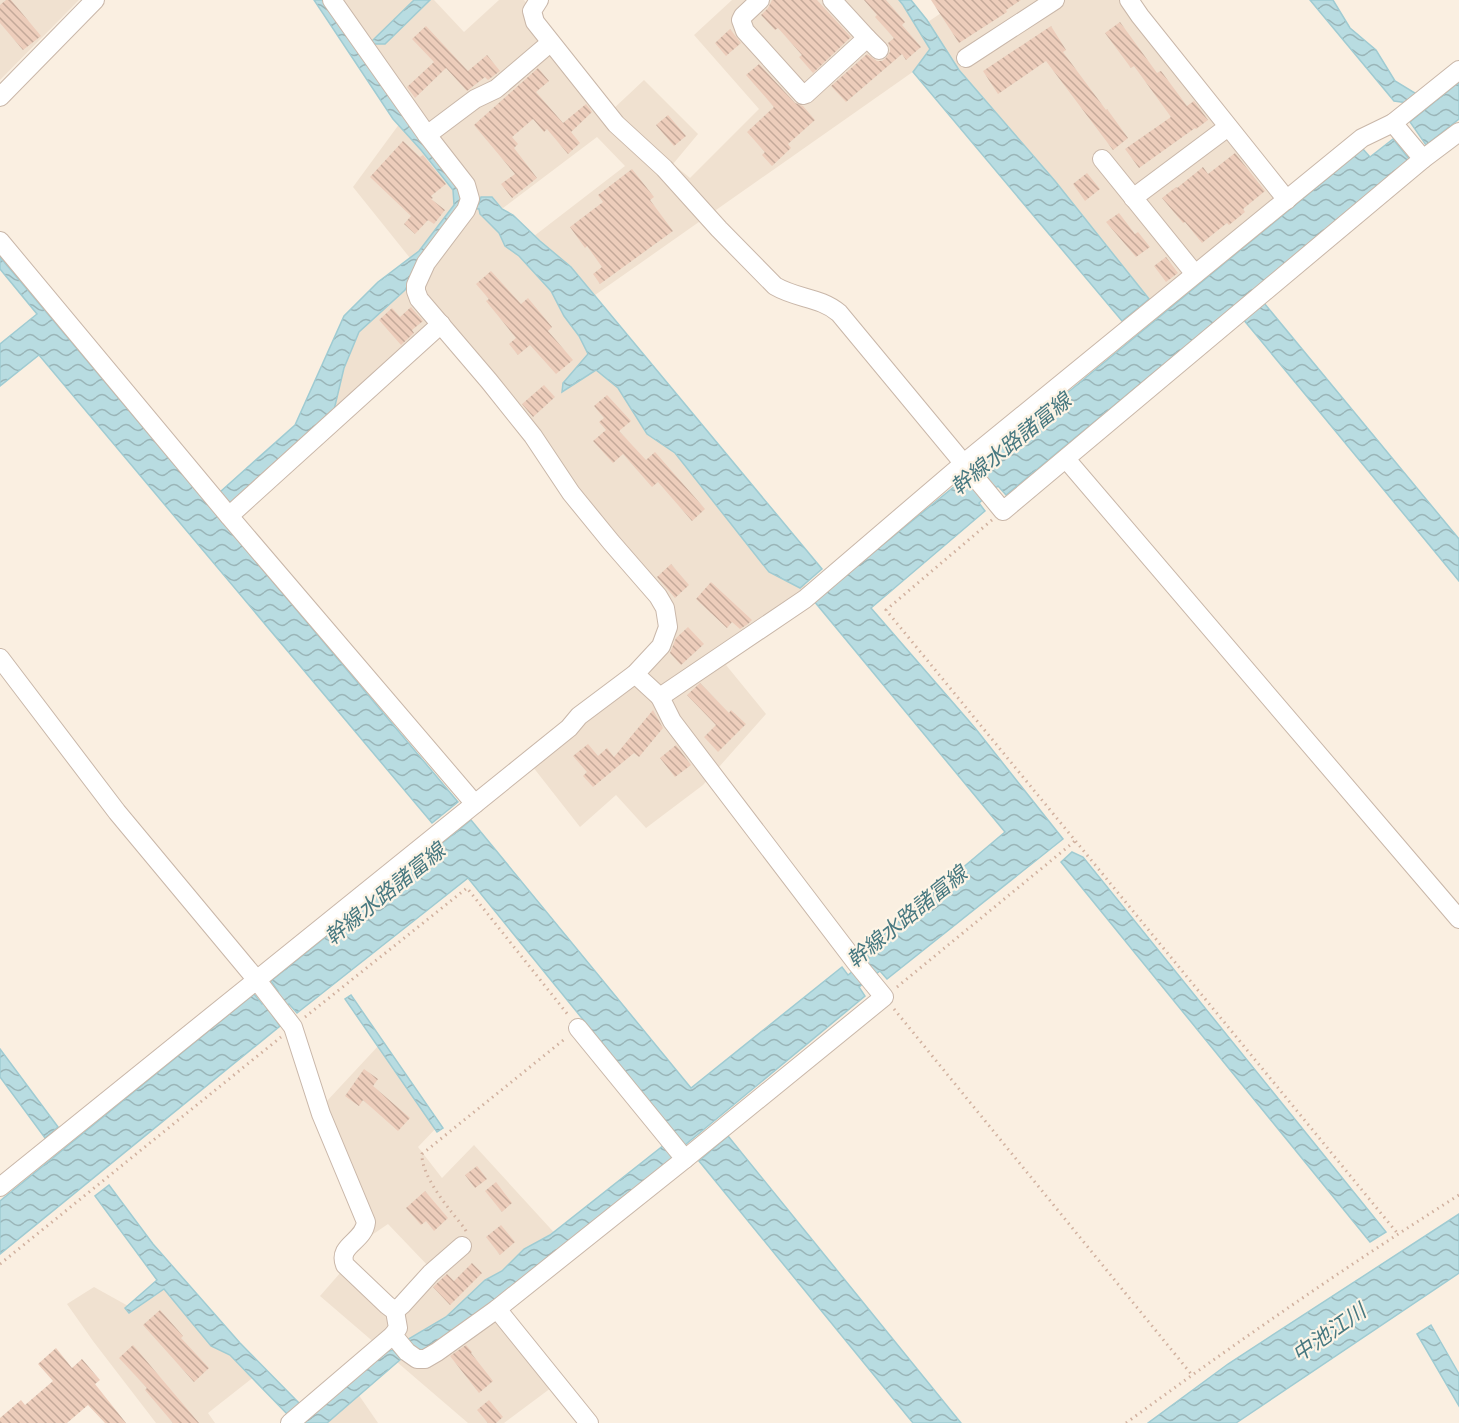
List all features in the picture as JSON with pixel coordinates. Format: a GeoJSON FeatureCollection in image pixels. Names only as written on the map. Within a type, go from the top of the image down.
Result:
{"type":"FeatureCollection","features":[{"type":"Feature","properties":{"kind":"street"},"geometry":{"type":"LineString","coordinates":[[0,97],[94,0]]}},
{"type":"Feature","properties":{"kind":"street"},"geometry":{"type":"LineString","coordinates":[[0,1187],[453,822],[568,728],[579,716],[634,674],[661,646],[668,627],[665,608],[658,596],[571,493],[533,436],[419,299],[416,285],[426,263],[468,205],[466,185],[427,135],[332,0]]}},
{"type":"Feature","properties":{"kind":"street"},"geometry":{"type":"LineString","coordinates":[[539,0],[532,11],[535,22],[616,124],[664,168],[775,286],[787,293],[823,302],[839,313],[1003,511],[1419,155],[1454,136]]}},
{"type":"Feature","properties":{"kind":"street"},"geometry":{"type":"LineString","coordinates":[[760,0],[741,20],[745,31],[803,95],[873,44],[832,0]]}},
{"type":"Feature","properties":{"kind":"street"},"geometry":{"type":"LineString","coordinates":[[966,58],[1055,0]]}},
{"type":"Feature","properties":{"kind":"street"},"geometry":{"type":"LineString","coordinates":[[1129,0],[1287,200]]}},
{"type":"Feature","properties":{"kind":"street"},"geometry":{"type":"LineString","coordinates":[[427,135],[475,99],[496,89],[550,43]]}},
{"type":"Feature","properties":{"kind":"street"},"geometry":{"type":"LineString","coordinates":[[660,697],[805,599],[964,463],[1362,138],[1398,130],[1416,104],[1459,70]]}},
{"type":"Feature","properties":{"kind":"street"},"geometry":{"type":"LineString","coordinates":[[1133,198],[1228,127]]}},
{"type":"Feature","properties":{"kind":"street"},"geometry":{"type":"LineString","coordinates":[[1398,130],[1419,155]]}},
{"type":"Feature","properties":{"kind":"street"},"geometry":{"type":"LineString","coordinates":[[1102,159],[1194,274]]}},
{"type":"Feature","properties":{"kind":"street"},"geometry":{"type":"LineString","coordinates":[[0,241],[475,804]]}},
{"type":"Feature","properties":{"kind":"street"},"geometry":{"type":"LineString","coordinates":[[230,516],[441,324]]}},
{"type":"Feature","properties":{"kind":"street"},"geometry":{"type":"LineString","coordinates":[[1066,459],[1459,919]]}},
{"type":"Feature","properties":{"kind":"street"},"geometry":{"type":"LineString","coordinates":[[0,658],[117,812],[293,1027],[321,1114],[366,1222],[365,1231],[344,1252],[342,1259],[345,1265],[395,1311],[400,1344],[417,1359],[425,1359],[437,1352],[497,1309],[884,998],[672,721],[660,697],[634,674]]}},
{"type":"Feature","properties":{"kind":"street"},"geometry":{"type":"LineString","coordinates":[[578,1028],[685,1159]]}},
{"type":"Feature","properties":{"kind":"street"},"geometry":{"type":"LineString","coordinates":[[395,1311],[431,1273],[462,1246]]}},
{"type":"Feature","properties":{"kind":"street"},"geometry":{"type":"LineString","coordinates":[[497,1309],[589,1423]]}},
{"type":"Feature","properties":{"kind":"street"},"geometry":{"type":"LineString","coordinates":[[290,1423],[400,1344]]}},
{"type":"Feature","properties":{"kind":"path"},"geometry":{"type":"LineString","coordinates":[[1003,511],[886,610],[1398,1234]]}},
{"type":"Feature","properties":{"kind":"path"},"geometry":{"type":"LineString","coordinates":[[1075,841],[884,998],[1192,1375]]}},
{"type":"Feature","properties":{"kind":"path"},"geometry":{"type":"LineString","coordinates":[[0,1264],[467,888],[578,1028],[422,1154],[422,1163],[441,1200],[465,1229],[466,1236],[462,1246]]}},
{"type":"Feature","properties":{"kind":"path"},"geometry":{"type":"LineString","coordinates":[[1126,1423],[1192,1375],[1459,1195]]}},
{"type":"Feature","properties":{"kind":"shaded area"},"geometry":{"type":"Polygon","coordinates":[[[0,0],[79,0],[0,80],[0,0]]]}},
{"type":"Feature","properties":{"kind":"shaded area"},"geometry":{"type":"Polygon","coordinates":[[[318,0],[434,0],[464,32],[499,0],[524,0],[611,111],[644,80],[698,134],[673,164],[690,178],[759,109],[694,35],[732,0],[906,0],[925,24],[960,0],[1139,0],[1151,22],[1302,207],[1160,330],[934,57],[585,302],[806,574],[804,607],[726,665],[766,714],[703,785],[646,828],[616,795],[580,827],[522,753],[659,644],[661,608],[439,335],[324,439],[355,322],[414,263],[353,187],[400,123],[318,0]],[[597,137],[495,214],[525,243],[625,166],[597,137]]]}},
{"type":"Feature","properties":{"kind":"shaded area"},"geometry":{"type":"Polygon","coordinates":[[[380,1044],[438,1126],[418,1147],[442,1178],[474,1145],[560,1239],[494,1293],[563,1379],[504,1423],[468,1423],[320,1296],[348,1264],[396,1305],[431,1269],[388,1224],[363,1241],[313,1116],[380,1044]]]}},
{"type":"Feature","properties":{"kind":"shaded area"},"geometry":{"type":"Polygon","coordinates":[[[171,1281],[259,1373],[208,1413],[215,1423],[156,1423],[67,1304],[94,1287],[130,1307],[171,1281]]]}},
{"type":"Feature","properties":{"kind":"shaded area"},"geometry":{"type":"Polygon","coordinates":[[[356,1391],[378,1423],[318,1423],[356,1391]]]}},
{"type":"Feature","properties":{"kind":"water"},"geometry":{"type":"Polygon","coordinates":[[[314,0],[326,0],[359,50],[373,40],[414,0],[430,0],[385,44],[375,44],[362,54],[462,192],[463,202],[479,204],[481,197],[492,197],[502,209],[513,215],[571,267],[822,569],[800,588],[769,572],[675,453],[647,434],[618,388],[596,370],[562,392],[563,383],[588,354],[551,291],[519,256],[505,246],[499,233],[480,214],[479,209],[462,207],[424,256],[405,290],[359,332],[344,368],[334,410],[230,504],[220,492],[295,425],[344,316],[378,282],[419,251],[454,205],[453,190],[393,119],[314,0]]]}},
{"type":"Feature","properties":{"kind":"water"},"geometry":{"type":"Polygon","coordinates":[[[899,0],[911,0],[927,20],[959,70],[1055,181],[1149,299],[1122,321],[913,72],[930,49],[899,0]]]}},
{"type":"Feature","properties":{"kind":"water"},"geometry":{"type":"Polygon","coordinates":[[[1310,0],[1333,0],[1350,28],[1376,50],[1395,81],[1415,93],[1413,100],[1408,103],[1394,101],[1310,0]]]}},
{"type":"Feature","properties":{"kind":"water"},"geometry":{"type":"Polygon","coordinates":[[[1459,82],[1459,119],[1426,145],[1410,122],[1459,82]]]}},
{"type":"Feature","properties":{"kind":"water","name":"幹線水路諸富線"},"geometry":{"type":"Polygon","coordinates":[[[1393,139],[1410,160],[1006,495],[998,486],[979,503],[985,511],[871,608],[975,728],[1063,839],[887,979],[880,971],[859,987],[865,996],[685,1145],[468,878],[297,1013],[289,1004],[273,1016],[280,1026],[0,1254],[0,1201],[254,994],[262,1004],[278,991],[271,981],[471,820],[691,1088],[842,967],[848,975],[869,958],[864,951],[1005,832],[814,601],[961,481],[967,488],[987,473],[981,464],[1363,149],[1370,157],[1393,139]]]}},
{"type":"Feature","properties":{"kind":"water"},"geometry":{"type":"Polygon","coordinates":[[[0,257],[458,802],[432,823],[39,355],[0,386],[0,344],[37,314],[0,269],[0,257]]]}},
{"type":"Feature","properties":{"kind":"water"},"geometry":{"type":"Polygon","coordinates":[[[1264,303],[1459,539],[1459,581],[1243,319],[1264,303]]]}},
{"type":"Feature","properties":{"kind":"water"},"geometry":{"type":"Polygon","coordinates":[[[1072,852],[1083,857],[1386,1232],[1370,1242],[1061,862],[1072,852]]]}},
{"type":"Feature","properties":{"kind":"water"},"geometry":{"type":"Polygon","coordinates":[[[351,995],[443,1128],[437,1132],[345,999],[351,995]]]}},
{"type":"Feature","properties":{"kind":"water"},"geometry":{"type":"Polygon","coordinates":[[[0,1049],[58,1127],[45,1138],[0,1077],[0,1049]]]}},
{"type":"Feature","properties":{"kind":"water"},"geometry":{"type":"Polygon","coordinates":[[[728,1136],[961,1423],[913,1423],[699,1161],[728,1136]]]}},
{"type":"Feature","properties":{"kind":"water"},"geometry":{"type":"Polygon","coordinates":[[[664,1145],[674,1157],[463,1325],[425,1351],[412,1347],[405,1341],[446,1317],[485,1280],[502,1271],[524,1249],[550,1235],[664,1145]]]}},
{"type":"Feature","properties":{"kind":"water"},"geometry":{"type":"Polygon","coordinates":[[[109,1185],[153,1244],[240,1343],[300,1404],[289,1416],[230,1355],[211,1346],[164,1289],[129,1313],[125,1308],[157,1280],[95,1196],[109,1185]]]}},
{"type":"Feature","properties":{"kind":"water","name":"中池江川"},"geometry":{"type":"Polygon","coordinates":[[[1459,1214],[1459,1273],[1236,1423],[1148,1423],[1228,1364],[1459,1214]]]}},
{"type":"Feature","properties":{"kind":"water"},"geometry":{"type":"Polygon","coordinates":[[[1431,1325],[1459,1374],[1459,1406],[1417,1334],[1431,1325]]]}},
{"type":"Feature","properties":{"kind":"water"},"geometry":{"type":"Polygon","coordinates":[[[393,1350],[401,1359],[327,1423],[302,1423],[382,1353],[393,1350]]]}},
{"type":"Feature","properties":{"kind":"building"},"geometry":{"type":"Polygon","coordinates":[[[6,0],[11,0],[41,36],[23,50],[0,23],[0,5],[6,0]]]}},
{"type":"Feature","properties":{"kind":"building"},"geometry":{"type":"Polygon","coordinates":[[[772,0],[817,0],[851,37],[813,73],[799,57],[802,55],[778,28],[775,30],[761,15],[772,0]]]}},
{"type":"Feature","properties":{"kind":"building"},"geometry":{"type":"Polygon","coordinates":[[[864,0],[886,0],[905,22],[902,25],[921,47],[906,60],[902,54],[846,102],[831,86],[867,54],[877,61],[886,58],[890,52],[888,43],[894,38],[875,17],[877,15],[864,0]]]}},
{"type":"Feature","properties":{"kind":"building"},"geometry":{"type":"Polygon","coordinates":[[[931,0],[1021,0],[1006,10],[1007,12],[959,43],[931,0]]]}},
{"type":"Feature","properties":{"kind":"building"},"geometry":{"type":"Polygon","coordinates":[[[1120,22],[1157,73],[1161,71],[1187,106],[1194,101],[1208,120],[1139,168],[1125,149],[1171,117],[1134,66],[1131,68],[1105,33],[1120,22]]]}},
{"type":"Feature","properties":{"kind":"building"},"geometry":{"type":"Polygon","coordinates":[[[426,26],[468,71],[487,55],[500,71],[488,80],[485,77],[467,91],[446,68],[415,98],[407,87],[434,62],[412,39],[426,26]]]}},
{"type":"Feature","properties":{"kind":"building"},"geometry":{"type":"Polygon","coordinates":[[[1051,26],[1066,50],[1063,52],[1128,138],[1113,150],[1046,61],[998,94],[983,71],[1051,26]]]}},
{"type":"Feature","properties":{"kind":"building"},"geometry":{"type":"Polygon","coordinates":[[[730,29],[741,43],[726,56],[715,43],[730,29]]]}},
{"type":"Feature","properties":{"kind":"building"},"geometry":{"type":"Polygon","coordinates":[[[759,64],[795,103],[803,106],[815,120],[788,144],[791,148],[772,166],[762,155],[765,152],[747,132],[774,107],[746,75],[759,64]]]}},
{"type":"Feature","properties":{"kind":"building"},"geometry":{"type":"Polygon","coordinates":[[[538,68],[549,81],[536,92],[563,123],[586,104],[592,112],[571,132],[580,143],[568,154],[547,129],[544,132],[533,119],[512,137],[518,144],[514,148],[537,178],[512,198],[501,184],[515,174],[474,125],[538,68]]]}},
{"type":"Feature","properties":{"kind":"building"},"geometry":{"type":"Polygon","coordinates":[[[668,115],[686,136],[674,146],[656,125],[668,115]]]}},
{"type":"Feature","properties":{"kind":"building"},"geometry":{"type":"Polygon","coordinates":[[[403,141],[420,157],[423,155],[446,184],[431,196],[433,198],[431,199],[445,210],[434,224],[428,220],[415,234],[404,224],[411,216],[370,177],[403,141]]]}},
{"type":"Feature","properties":{"kind":"building"},"geometry":{"type":"Polygon","coordinates":[[[1235,153],[1265,191],[1243,209],[1245,212],[1202,243],[1162,198],[1203,167],[1208,174],[1235,153]]]}},
{"type":"Feature","properties":{"kind":"building"},"geometry":{"type":"Polygon","coordinates":[[[632,169],[654,197],[650,200],[673,231],[600,284],[593,274],[602,267],[570,227],[603,202],[598,195],[632,169]]]}},
{"type":"Feature","properties":{"kind":"building"},"geometry":{"type":"Polygon","coordinates":[[[1087,173],[1100,189],[1085,201],[1073,184],[1087,173]]]}},
{"type":"Feature","properties":{"kind":"building"},"geometry":{"type":"Polygon","coordinates":[[[1119,213],[1135,234],[1138,232],[1150,247],[1136,257],[1106,222],[1119,213]]]}},
{"type":"Feature","properties":{"kind":"building"},"geometry":{"type":"Polygon","coordinates":[[[1166,257],[1178,273],[1166,282],[1154,266],[1166,257]]]}},
{"type":"Feature","properties":{"kind":"building"},"geometry":{"type":"Polygon","coordinates":[[[491,271],[521,304],[528,298],[552,327],[548,331],[573,360],[556,374],[530,345],[518,355],[509,344],[516,338],[486,301],[489,299],[476,284],[491,271]]]}},
{"type":"Feature","properties":{"kind":"building"},"geometry":{"type":"Polygon","coordinates":[[[411,307],[423,321],[412,330],[414,333],[401,345],[379,320],[392,308],[400,317],[411,307]]]}},
{"type":"Feature","properties":{"kind":"building"},"geometry":{"type":"Polygon","coordinates":[[[544,385],[555,397],[533,417],[522,404],[544,385]]]}},
{"type":"Feature","properties":{"kind":"building"},"geometry":{"type":"Polygon","coordinates":[[[607,395],[631,421],[619,431],[646,460],[655,452],[705,509],[692,521],[658,482],[652,487],[623,454],[613,463],[593,441],[606,430],[599,422],[604,418],[594,406],[607,395]]]}},
{"type":"Feature","properties":{"kind":"building"},"geometry":{"type":"Polygon","coordinates":[[[671,564],[689,585],[675,598],[657,577],[671,564]]]}},
{"type":"Feature","properties":{"kind":"building"},"geometry":{"type":"Polygon","coordinates":[[[711,582],[752,620],[748,624],[740,629],[732,622],[727,628],[696,599],[711,582]]]}},
{"type":"Feature","properties":{"kind":"building"},"geometry":{"type":"Polygon","coordinates":[[[688,627],[704,644],[681,665],[670,653],[676,638],[688,627]]]}},
{"type":"Feature","properties":{"kind":"building"},"geometry":{"type":"Polygon","coordinates":[[[700,683],[729,713],[731,710],[746,724],[718,752],[704,737],[716,725],[687,695],[700,683]]]}},
{"type":"Feature","properties":{"kind":"building"},"geometry":{"type":"Polygon","coordinates":[[[653,710],[663,728],[639,757],[634,753],[593,787],[583,776],[587,772],[573,756],[588,744],[598,756],[607,748],[614,757],[653,710]]]}},
{"type":"Feature","properties":{"kind":"building"},"geometry":{"type":"Polygon","coordinates":[[[676,745],[691,765],[675,777],[660,758],[676,745]]]}},
{"type":"Feature","properties":{"kind":"building"},"geometry":{"type":"Polygon","coordinates":[[[364,1069],[378,1079],[373,1086],[410,1118],[398,1131],[363,1100],[359,1106],[345,1096],[364,1069]]]}},
{"type":"Feature","properties":{"kind":"building"},"geometry":{"type":"Polygon","coordinates":[[[477,1166],[487,1179],[475,1188],[465,1175],[477,1166]]]}},
{"type":"Feature","properties":{"kind":"building"},"geometry":{"type":"Polygon","coordinates":[[[496,1182],[512,1203],[502,1212],[485,1191],[496,1182]]]}},
{"type":"Feature","properties":{"kind":"building"},"geometry":{"type":"Polygon","coordinates":[[[425,1191],[448,1218],[434,1231],[426,1221],[421,1225],[406,1208],[425,1191]]]}},
{"type":"Feature","properties":{"kind":"building"},"geometry":{"type":"Polygon","coordinates":[[[501,1225],[515,1242],[500,1255],[486,1237],[501,1225]]]}},
{"type":"Feature","properties":{"kind":"building"},"geometry":{"type":"Polygon","coordinates":[[[472,1263],[482,1273],[450,1305],[433,1287],[447,1274],[454,1281],[472,1263]]]}},
{"type":"Feature","properties":{"kind":"building"},"geometry":{"type":"Polygon","coordinates":[[[160,1310],[183,1336],[181,1338],[209,1368],[194,1382],[143,1325],[160,1310]]]}},
{"type":"Feature","properties":{"kind":"building"},"geometry":{"type":"Polygon","coordinates":[[[133,1345],[199,1423],[173,1423],[145,1390],[147,1388],[119,1358],[133,1345]]]}},
{"type":"Feature","properties":{"kind":"building"},"geometry":{"type":"Polygon","coordinates":[[[466,1345],[493,1381],[479,1393],[450,1356],[466,1345]]]}},
{"type":"Feature","properties":{"kind":"building"},"geometry":{"type":"Polygon","coordinates":[[[56,1348],[72,1368],[82,1359],[100,1380],[95,1384],[126,1423],[105,1423],[88,1405],[67,1423],[0,1423],[0,1418],[21,1400],[25,1405],[53,1381],[38,1364],[56,1348]]]}},
{"type":"Feature","properties":{"kind":"building"},"geometry":{"type":"Polygon","coordinates":[[[489,1400],[503,1417],[496,1423],[488,1423],[477,1410],[489,1400]]]}}]}
